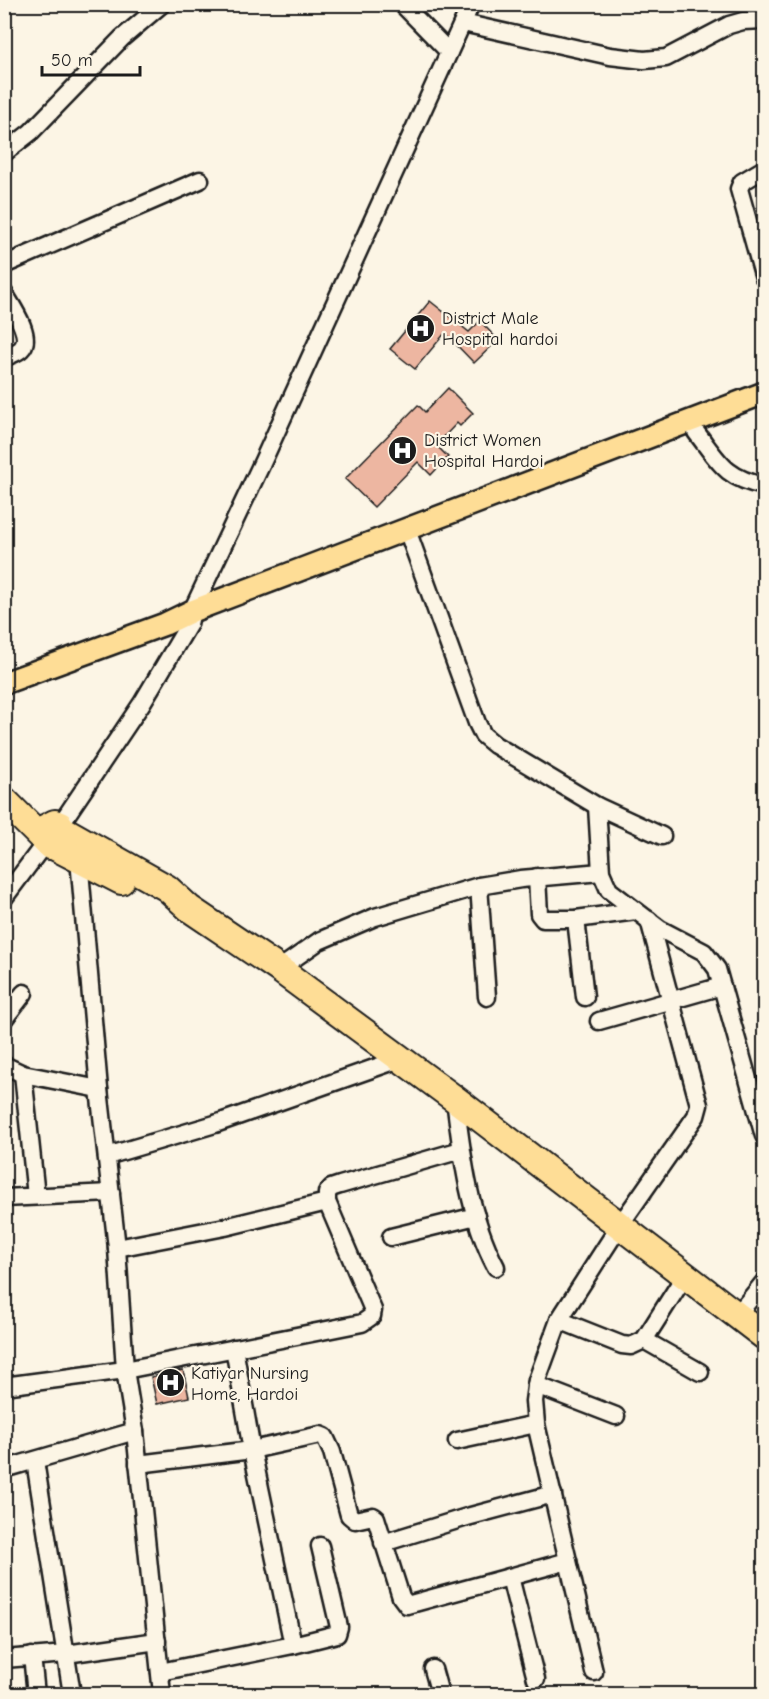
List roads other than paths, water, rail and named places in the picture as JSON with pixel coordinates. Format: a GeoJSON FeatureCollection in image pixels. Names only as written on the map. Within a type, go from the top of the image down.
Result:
{"type":"FeatureCollection","features":[{"type":"Feature","properties":{"kind":"highway"},"geometry":{"type":"LineString","coordinates":[[4,779],[53,835],[79,859],[157,900],[190,909]]}},
{"type":"Feature","properties":{"kind":"highway"},"geometry":{"type":"LineString","coordinates":[[4,800],[53,835],[167,888],[190,909],[279,969],[455,1099],[765,1336]]}},
{"type":"Feature","properties":{"kind":"main road"},"geometry":{"type":"LineString","coordinates":[[190,618],[765,393]]}},
{"type":"Feature","properties":{"kind":"main road"},"geometry":{"type":"LineString","coordinates":[[4,683],[410,538],[765,405]]}},
{"type":"Feature","properties":{"kind":"street"},"geometry":{"type":"LineString","coordinates":[[4,153],[31,132],[122,38],[162,4]]}},
{"type":"Feature","properties":{"kind":"street"},"geometry":{"type":"LineString","coordinates":[[402,4],[449,52]]}},
{"type":"Feature","properties":{"kind":"street"},"geometry":{"type":"LineString","coordinates":[[4,897],[53,835],[142,703],[190,618],[471,4]]}},
{"type":"Feature","properties":{"kind":"street"},"geometry":{"type":"LineString","coordinates":[[463,24],[610,56],[644,60],[666,58],[729,25],[743,21],[765,20]]}},
{"type":"Feature","properties":{"kind":"street"},"geometry":{"type":"LineString","coordinates":[[765,169],[742,182],[739,189],[765,278]]}},
{"type":"Feature","properties":{"kind":"street"},"geometry":{"type":"LineString","coordinates":[[4,265],[200,180]]}},
{"type":"Feature","properties":{"kind":"street"},"geometry":{"type":"LineString","coordinates":[[4,293],[23,328],[26,340],[22,348],[4,358]]}},
{"type":"Feature","properties":{"kind":"street"},"geometry":{"type":"LineString","coordinates":[[696,432],[726,472],[744,482],[765,486]]}},
{"type":"Feature","properties":{"kind":"street"},"geometry":{"type":"LineString","coordinates":[[410,538],[483,735],[495,745],[597,806],[662,836]]}},
{"type":"Feature","properties":{"kind":"street"},"geometry":{"type":"LineString","coordinates":[[597,806],[602,872],[609,890],[660,929],[704,952],[717,969],[765,1136]]}},
{"type":"Feature","properties":{"kind":"street"},"geometry":{"type":"LineString","coordinates":[[79,859],[99,1089],[117,1248],[125,1370],[135,1431],[162,1695]]}},
{"type":"Feature","properties":{"kind":"street"},"geometry":{"type":"LineString","coordinates":[[279,969],[319,941],[375,917],[479,886],[537,877],[602,872]]}},
{"type":"Feature","properties":{"kind":"street"},"geometry":{"type":"LineString","coordinates":[[537,877],[539,914],[543,919],[642,915]]}},
{"type":"Feature","properties":{"kind":"street"},"geometry":{"type":"LineString","coordinates":[[479,886],[487,997]]}},
{"type":"Feature","properties":{"kind":"street"},"geometry":{"type":"LineString","coordinates":[[594,1672],[536,1424],[534,1401],[536,1385],[559,1320],[620,1225],[696,1116],[699,1105],[670,1000],[642,915]]}},
{"type":"Feature","properties":{"kind":"street"},"geometry":{"type":"LineString","coordinates":[[576,918],[585,997]]}},
{"type":"Feature","properties":{"kind":"street"},"geometry":{"type":"LineString","coordinates":[[599,1021],[722,986]]}},
{"type":"Feature","properties":{"kind":"street"},"geometry":{"type":"LineString","coordinates":[[4,1019],[24,993]]}},
{"type":"Feature","properties":{"kind":"street"},"geometry":{"type":"LineString","coordinates":[[107,1156],[215,1124],[400,1059]]}},
{"type":"Feature","properties":{"kind":"street"},"geometry":{"type":"LineString","coordinates":[[4,1065],[23,1074],[99,1089]]}},
{"type":"Feature","properties":{"kind":"street"},"geometry":{"type":"LineString","coordinates":[[23,1074],[36,1196]]}},
{"type":"Feature","properties":{"kind":"street"},"geometry":{"type":"LineString","coordinates":[[455,1099],[461,1150],[476,1216],[496,1267]]}},
{"type":"Feature","properties":{"kind":"street"},"geometry":{"type":"LineString","coordinates":[[4,1386],[125,1370],[362,1323],[372,1316],[373,1310],[327,1202],[327,1193],[331,1188],[461,1150]]}},
{"type":"Feature","properties":{"kind":"street"},"geometry":{"type":"LineString","coordinates":[[4,1198],[111,1193]]}},
{"type":"Feature","properties":{"kind":"street"},"geometry":{"type":"LineString","coordinates":[[117,1248],[225,1227],[327,1202]]}},
{"type":"Feature","properties":{"kind":"street"},"geometry":{"type":"LineString","coordinates":[[391,1237],[476,1216]]}},
{"type":"Feature","properties":{"kind":"street"},"geometry":{"type":"LineString","coordinates":[[559,1320],[622,1345],[631,1346],[644,1340],[686,1274]]}},
{"type":"Feature","properties":{"kind":"street"},"geometry":{"type":"LineString","coordinates":[[738,1314],[765,1282]]}},
{"type":"Feature","properties":{"kind":"street"},"geometry":{"type":"LineString","coordinates":[[644,1340],[700,1372]]}},
{"type":"Feature","properties":{"kind":"street"},"geometry":{"type":"LineString","coordinates":[[234,1348],[252,1450],[293,1646]]}},
{"type":"Feature","properties":{"kind":"street"},"geometry":{"type":"LineString","coordinates":[[536,1385],[616,1416]]}},
{"type":"Feature","properties":{"kind":"street"},"geometry":{"type":"LineString","coordinates":[[458,1441],[536,1424]]}},
{"type":"Feature","properties":{"kind":"street"},"geometry":{"type":"LineString","coordinates":[[4,1469],[135,1431]]}},
{"type":"Feature","properties":{"kind":"street"},"geometry":{"type":"LineString","coordinates":[[138,1464],[252,1450],[320,1435],[325,1437],[332,1452],[349,1515],[355,1520],[373,1516],[376,1518],[383,1544],[407,1605],[568,1561]]}},
{"type":"Feature","properties":{"kind":"street"},"geometry":{"type":"LineString","coordinates":[[35,1461],[72,1695]]}},
{"type":"Feature","properties":{"kind":"street"},"geometry":{"type":"LineString","coordinates":[[383,1544],[467,1517],[553,1494]]}},
{"type":"Feature","properties":{"kind":"street"},"geometry":{"type":"LineString","coordinates":[[160,1672],[333,1636],[339,1631],[320,1546]]}},
{"type":"Feature","properties":{"kind":"street"},"geometry":{"type":"LineString","coordinates":[[510,1577],[536,1679]]}},
{"type":"Feature","properties":{"kind":"street"},"geometry":{"type":"LineString","coordinates":[[4,1659],[66,1654],[157,1641]]}},
{"type":"Feature","properties":{"kind":"street"},"geometry":{"type":"LineString","coordinates":[[32,1656],[36,1695]]}},
{"type":"Feature","properties":{"kind":"street"},"geometry":{"type":"LineString","coordinates":[[433,1669],[440,1695]]}},
{"type":"Feature","properties":{"kind":"place","name":"District Male Hospital hardoi"},"geometry":{"type":"Point","coordinates":[421,328]}},
{"type":"Feature","properties":{"kind":"place","name":"District Women Hospital Hardoi"},"geometry":{"type":"Point","coordinates":[403,450]}},
{"type":"Feature","properties":{"kind":"place","name":"Katiyar Nursing Home, Hardoi"},"geometry":{"type":"Point","coordinates":[170,1383]}}]}
